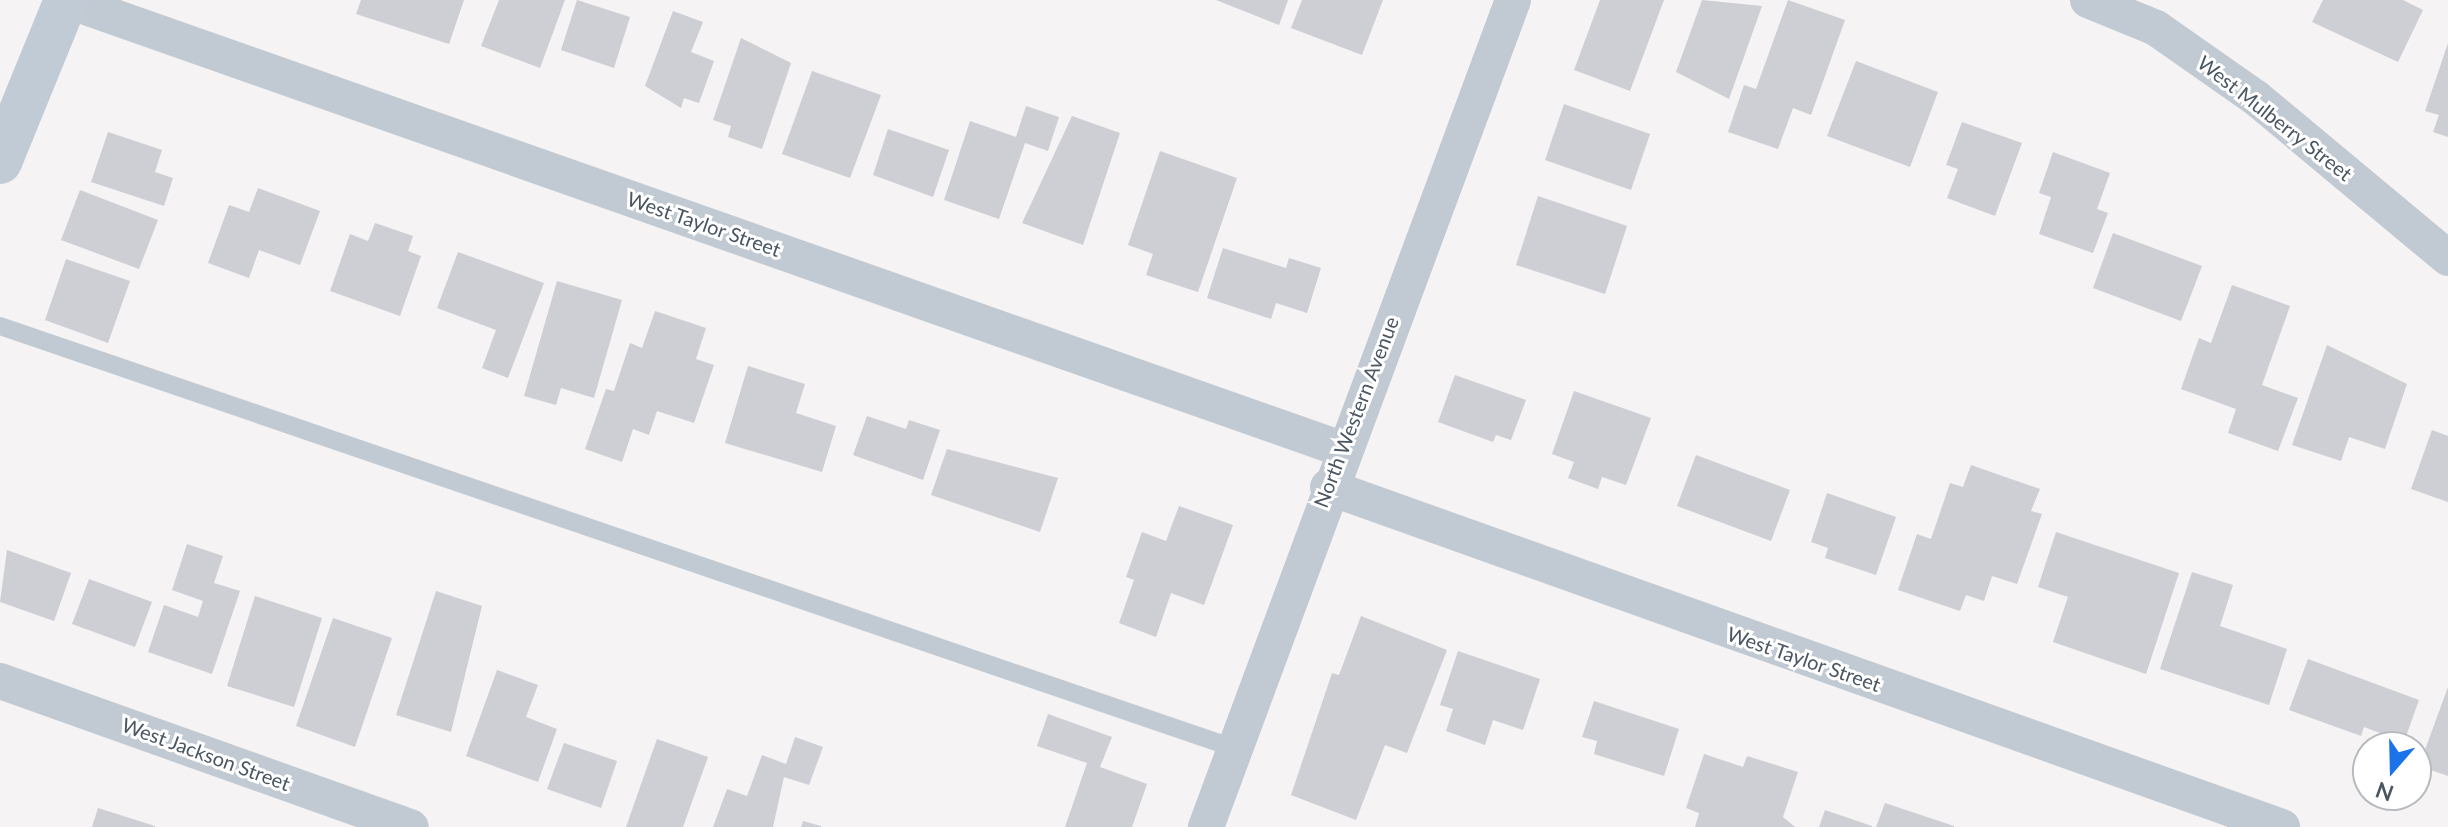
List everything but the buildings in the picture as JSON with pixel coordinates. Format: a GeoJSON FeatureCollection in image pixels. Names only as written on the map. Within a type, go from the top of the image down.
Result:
{"type":"FeatureCollection","features":[{"type":"Feature","properties":{"kind":"street"},"geometry":{"type":"LineString","coordinates":[[0,162],[66,0]]}},
{"type":"Feature","properties":{"kind":"street","name":"West Taylor Street"},"geometry":{"type":"LineString","coordinates":[[66,0],[1342,449]]}},
{"type":"Feature","properties":{"kind":"street","name":"North Western Avenue"},"geometry":{"type":"LineString","coordinates":[[1206,827],[1342,449],[1513,0]]}},
{"type":"Feature","properties":{"kind":"street","name":"West Mulberry Street"},"geometry":{"type":"LineString","coordinates":[[2088,0],[2156,28],[2256,98],[2448,258]]}},
{"type":"Feature","properties":{"kind":"street","name":"West Taylor Street"},"geometry":{"type":"LineString","coordinates":[[1328,487],[2240,820],[2282,827]]}},
{"type":"Feature","properties":{"kind":"street","name":"West Jackson Street"},"geometry":{"type":"LineString","coordinates":[[0,681],[411,827]]}},
{"type":"Feature","properties":{"kind":"lane"},"geometry":{"type":"LineString","coordinates":[[0,326],[1234,748]]}}]}
